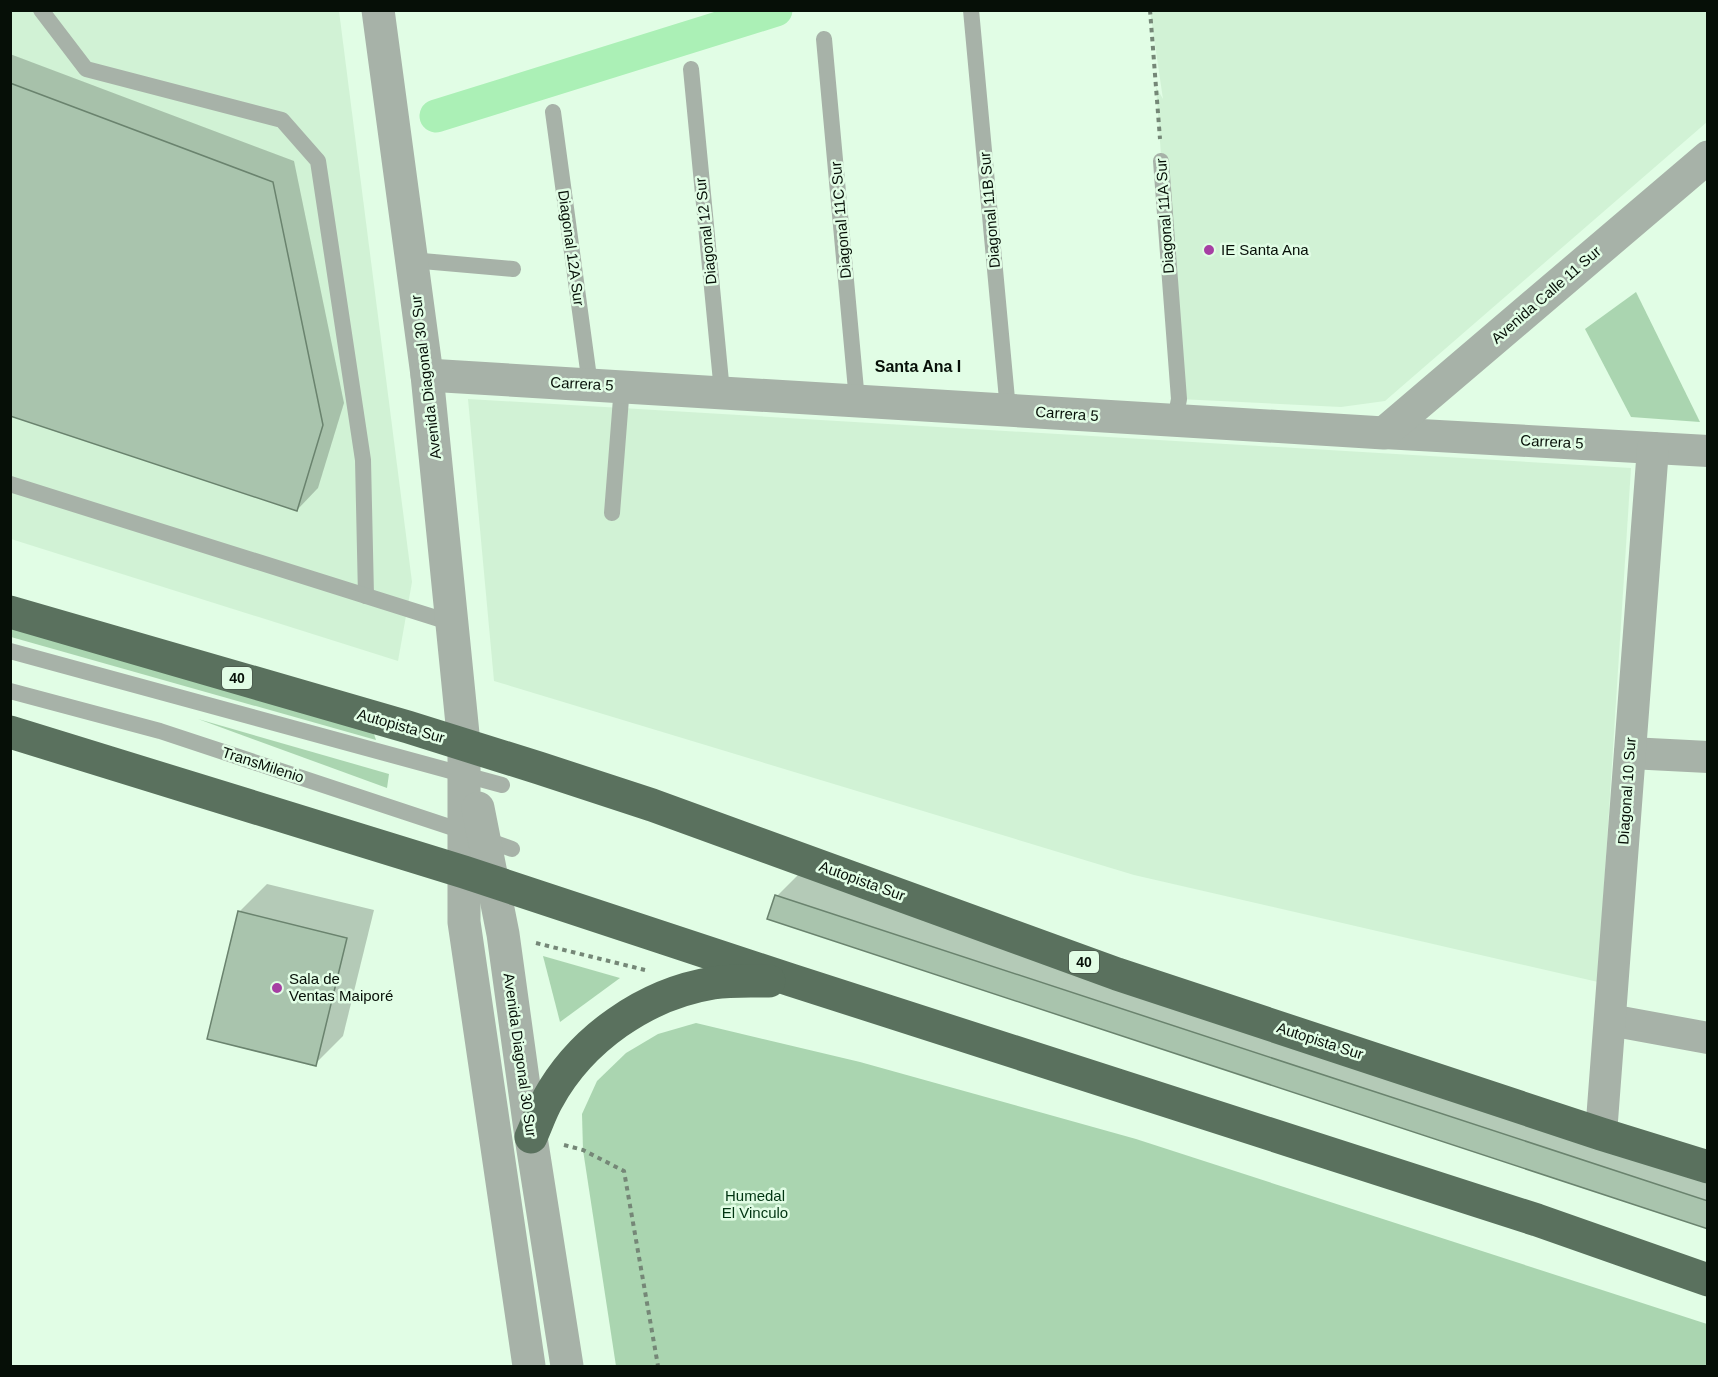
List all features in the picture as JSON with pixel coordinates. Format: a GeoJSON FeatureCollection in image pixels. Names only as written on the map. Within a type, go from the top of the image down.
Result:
{"type":"FeatureCollection","features":[{"type":"Feature","properties":{"kind":"highway","name":"Autopista Sur"},"geometry":{"type":"LineString","coordinates":[[10,612],[475,770],[652,805],[1117,974],[1707,1167]]}},
{"type":"Feature","properties":{"kind":"highway"},"geometry":{"type":"LineString","coordinates":[[10,732],[478,876],[791,980],[1537,1220],[1707,1280]]}},
{"type":"Feature","properties":{"kind":"highway"},"geometry":{"type":"LineString","coordinates":[[531,1137],[548,1099],[572,1064],[601,1035],[635,1011],[673,993],[714,983],[791,980]]}},
{"type":"Feature","properties":{"kind":"street","name":"Avenida Diagonal 30 Sur"},"geometry":{"type":"LineString","coordinates":[[378,10],[427,375],[452,623],[487,840],[464,922],[529,1366]]}},
{"type":"Feature","properties":{"kind":"street","name":"Avenida Calle 11 Sur"},"geometry":{"type":"LineString","coordinates":[[1384,433],[1707,157]]}},
{"type":"Feature","properties":{"kind":"street","name":"Carrera 5"},"geometry":{"type":"LineString","coordinates":[[427,375],[1707,451]]}},
{"type":"Feature","properties":{"kind":"street","name":"Diagonal 10 Sur"},"geometry":{"type":"LineString","coordinates":[[1601,1134],[1653,448]]}},
{"type":"Feature","properties":{"kind":"street"},"geometry":{"type":"LineString","coordinates":[[1630,753],[1707,757]]}},
{"type":"Feature","properties":{"kind":"street","name":"Avenida Diagonal 30 Sur"},"geometry":{"type":"LineString","coordinates":[[478,876],[503,934],[531,1137],[567,1366]]}},
{"type":"Feature","properties":{"kind":"street"},"geometry":{"type":"LineString","coordinates":[[1610,1020],[1707,1038]]}},
{"type":"Feature","properties":{"kind":"lane"},"geometry":{"type":"LineString","coordinates":[[41,10],[86,69],[282,120],[318,161],[363,460],[366,596]]}},
{"type":"Feature","properties":{"kind":"lane","name":"Diagonal 11B Sur"},"geometry":{"type":"LineString","coordinates":[[971,10],[1008,410]]}},
{"type":"Feature","properties":{"kind":"lane","name":"Diagonal 11C Sur"},"geometry":{"type":"LineString","coordinates":[[824,39],[857,401]]}},
{"type":"Feature","properties":{"kind":"lane","name":"Diagonal 12 Sur"},"geometry":{"type":"LineString","coordinates":[[691,69],[722,392]]}},
{"type":"Feature","properties":{"kind":"lane","name":"Diagonal 12A Sur"},"geometry":{"type":"LineString","coordinates":[[553,112],[590,384]]}},
{"type":"Feature","properties":{"kind":"lane","name":"Diagonal 11A Sur"},"geometry":{"type":"LineString","coordinates":[[1161,161],[1179,399],[1175,420]]}},
{"type":"Feature","properties":{"kind":"lane"},"geometry":{"type":"LineString","coordinates":[[411,260],[513,269]]}},
{"type":"Feature","properties":{"kind":"lane"},"geometry":{"type":"LineString","coordinates":[[612,513],[622,386]]}},
{"type":"Feature","properties":{"kind":"lane"},"geometry":{"type":"LineString","coordinates":[[10,484],[452,623]]}},
{"type":"Feature","properties":{"kind":"lane"},"geometry":{"type":"LineString","coordinates":[[10,651],[475,770]]}},
{"type":"Feature","properties":{"kind":"lane","name":"TransMilenio"},"geometry":{"type":"LineString","coordinates":[[10,691],[160,731],[487,840]]}},
{"type":"Feature","properties":{"kind":"path","name":"Diagonal 11A Sur"},"geometry":{"type":"LineString","coordinates":[[1150,10],[1161,161]]}},
{"type":"Feature","properties":{"kind":"path"},"geometry":{"type":"LineString","coordinates":[[565,1135],[567,1157]]}},
{"type":"Feature","properties":{"kind":"path"},"geometry":{"type":"LineString","coordinates":[[531,1137],[583,1150],[624,1171],[658,1366]]}},
{"type":"Feature","properties":{"kind":"shaded area"},"geometry":{"type":"Polygon","coordinates":[[[11,11],[339,11],[412,582],[398,661],[11,539],[11,11]]]}},
{"type":"Feature","properties":{"kind":"shaded area"},"geometry":{"type":"Polygon","coordinates":[[[1150,11],[1707,11],[1707,122],[1385,401],[1341,407],[1179,399],[1156,87],[1163,99],[1150,11]]]}},
{"type":"Feature","properties":{"kind":"shaded area"},"geometry":{"type":"Polygon","coordinates":[[[468,399],[1631,468],[1598,982],[1134,875],[494,681],[468,399]]]}},
{"type":"Feature","properties":{"kind":"green space"},"geometry":{"type":"Polygon","coordinates":[[[1636,292],[1700,422],[1631,417],[1585,329],[1636,292]]]}},
{"type":"Feature","properties":{"kind":"green space"},"geometry":{"type":"Polygon","coordinates":[[[10,627],[373,731],[376,740],[11,637],[10,627]]]}},
{"type":"Feature","properties":{"kind":"green space"},"geometry":{"type":"Polygon","coordinates":[[[198,719],[389,774],[387,788],[198,719]]]}},
{"type":"Feature","properties":{"kind":"green space"},"geometry":{"type":"Polygon","coordinates":[[[543,956],[620,978],[560,1022],[543,956]]]}},
{"type":"Feature","properties":{"kind":"green space","name":"Humedal El Vinculo"},"geometry":{"type":"Polygon","coordinates":[[[696,1023],[860,1062],[1136,1139],[1707,1324],[1707,1366],[616,1366],[583,1150],[582,1114],[597,1081],[626,1053],[658,1034],[696,1023]]]}},
{"type":"Feature","properties":{"kind":"building"},"geometry":{"type":"Polygon","coordinates":[[[10,83],[273,182],[323,425],[297,511],[10,416],[10,83]]]}},
{"type":"Feature","properties":{"kind":"building"},"geometry":{"type":"Polygon","coordinates":[[[775,895],[1708,1201],[1708,1229],[767,919],[775,895]]]}},
{"type":"Feature","properties":{"kind":"building","name":"Sala de Ventas Maiporé"},"geometry":{"type":"Polygon","coordinates":[[[238,911],[347,938],[316,1066],[207,1039],[238,911]]]}},
{"type":"Feature","properties":{"kind":"waterway"},"geometry":{"type":"LineString","coordinates":[[436,116],[776,10]]}},
{"type":"Feature","properties":{"kind":"place","name":"IE Santa Ana"},"geometry":{"type":"Point","coordinates":[1209,250]}},
{"type":"Feature","properties":{"kind":"place","name":"Sala de Ventas Maiporé"},"geometry":{"type":"Point","coordinates":[277,988]}},
{"type":"Feature","properties":{"kind":"district","name":"Santa Ana I"},"geometry":{"type":"Point","coordinates":[918,366]}}]}
